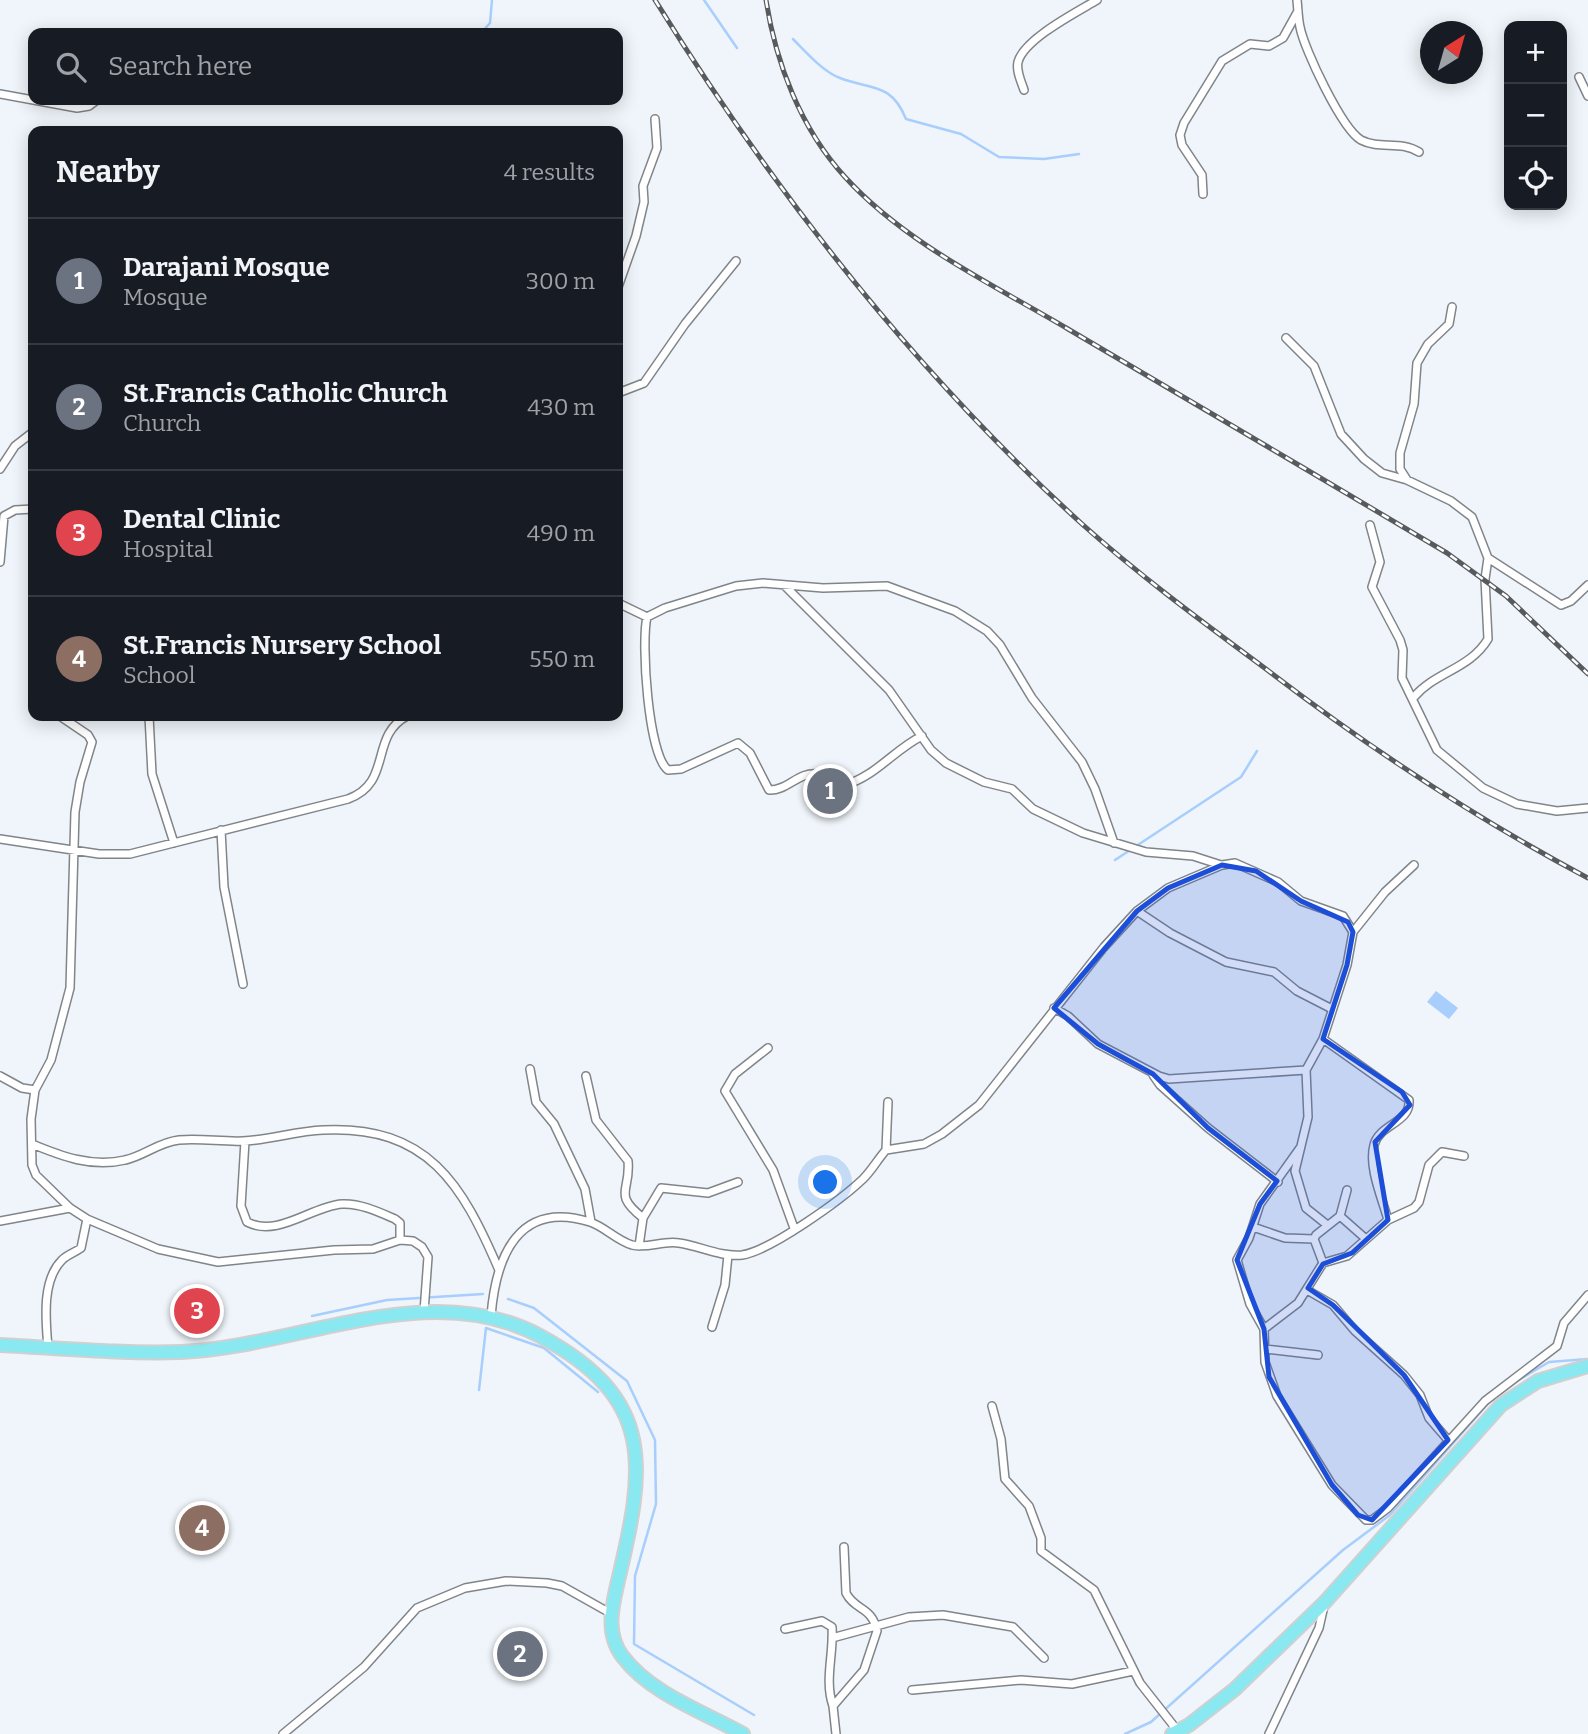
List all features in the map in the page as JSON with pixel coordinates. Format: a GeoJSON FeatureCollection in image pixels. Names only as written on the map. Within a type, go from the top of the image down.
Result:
{"type":"FeatureCollection","features":[{"type":"Feature","properties":{"kind":"main road"},"geometry":{"type":"LineString","coordinates":[[0,1345],[181,1352],[443,1310],[491,1316],[519,1325],[552,1342],[597,1378],[626,1416],[634,1438],[637,1482],[610,1613],[613,1636],[621,1655],[638,1673],[743,1734]]}},
{"type":"Feature","properties":{"kind":"main road"},"geometry":{"type":"LineString","coordinates":[[1175,1732],[1189,1725],[1235,1689],[1325,1602],[1500,1405],[1538,1381],[1588,1366]]}},
{"type":"Feature","properties":{"kind":"street"},"geometry":{"type":"LineString","coordinates":[[1024,90],[1018,72],[1021,57],[1050,29],[1097,0]]}},
{"type":"Feature","properties":{"kind":"street"},"geometry":{"type":"LineString","coordinates":[[1297,0],[1302,35],[1331,103],[1352,132],[1371,144],[1404,145],[1419,152]]}},
{"type":"Feature","properties":{"kind":"street"},"geometry":{"type":"LineString","coordinates":[[1203,194],[1202,175],[1182,145],[1180,135],[1184,123],[1223,61],[1250,44],[1269,46],[1283,38],[1298,11]]}},
{"type":"Feature","properties":{"kind":"street"},"geometry":{"type":"LineString","coordinates":[[1579,77],[1588,96]]}},
{"type":"Feature","properties":{"kind":"street"},"geometry":{"type":"LineString","coordinates":[[0,94],[28,99]]}},
{"type":"Feature","properties":{"kind":"street"},"geometry":{"type":"LineString","coordinates":[[60,105],[77,108],[90,105]]}},
{"type":"Feature","properties":{"kind":"street"},"geometry":{"type":"LineString","coordinates":[[623,274],[632,252],[644,202],[643,186],[657,148],[654,119]]}},
{"type":"Feature","properties":{"kind":"street"},"geometry":{"type":"LineString","coordinates":[[623,391],[644,383],[685,324],[736,261]]}},
{"type":"Feature","properties":{"kind":"street"},"geometry":{"type":"LineString","coordinates":[[1407,480],[1400,469],[1400,453],[1414,404],[1417,363],[1428,344],[1449,324],[1452,307]]}},
{"type":"Feature","properties":{"kind":"street"},"geometry":{"type":"LineString","coordinates":[[1286,338],[1314,366],[1332,416],[1350,445],[1382,473],[1407,480],[1451,501],[1472,517],[1488,558],[1485,579],[1488,639],[1465,664],[1423,687],[1414,697]]}},
{"type":"Feature","properties":{"kind":"street"},"geometry":{"type":"LineString","coordinates":[[0,469],[7,455],[28,436]]}},
{"type":"Feature","properties":{"kind":"street"},"geometry":{"type":"LineString","coordinates":[[0,562],[1,520],[7,513],[28,509]]}},
{"type":"Feature","properties":{"kind":"street"},"geometry":{"type":"LineString","coordinates":[[1370,525],[1380,562],[1371,584],[1403,650],[1401,672],[1437,750],[1483,788],[1517,804],[1557,811],[1588,808]]}},
{"type":"Feature","properties":{"kind":"street"},"geometry":{"type":"LineString","coordinates":[[1488,558],[1561,605],[1571,601],[1588,585]]}},
{"type":"Feature","properties":{"kind":"street"},"geometry":{"type":"LineString","coordinates":[[647,617],[665,608],[736,586],[763,583],[823,588],[887,586],[955,611],[987,631],[1082,762],[1096,789],[1114,844]]}},
{"type":"Feature","properties":{"kind":"street"},"geometry":{"type":"LineString","coordinates":[[784,584],[889,690],[938,758],[984,782],[1012,789],[1032,809],[1055,822],[1114,844],[1146,852],[1193,856],[1222,865]]}},
{"type":"Feature","properties":{"kind":"street"},"geometry":{"type":"LineString","coordinates":[[623,605],[647,617]]}},
{"type":"Feature","properties":{"kind":"street"},"geometry":{"type":"LineString","coordinates":[[647,617],[646,662],[654,740],[660,760],[668,770],[681,769],[738,743],[750,753],[764,786],[769,790],[779,790],[808,774],[820,774],[845,785],[887,763],[909,743],[922,736]]}},
{"type":"Feature","properties":{"kind":"street"},"geometry":{"type":"LineString","coordinates":[[67,721],[88,735],[92,742],[80,782],[74,850],[70,988],[51,1060],[35,1090],[32,1165],[36,1175],[70,1208],[87,1219],[158,1249],[218,1262],[334,1250],[373,1249],[400,1240],[418,1243],[428,1257],[424,1312]]}},
{"type":"Feature","properties":{"kind":"street"},"geometry":{"type":"LineString","coordinates":[[149,721],[152,774],[174,843]]}},
{"type":"Feature","properties":{"kind":"street"},"geometry":{"type":"LineString","coordinates":[[0,839],[74,850],[130,854],[364,793],[371,785],[390,732],[402,721]]}},
{"type":"Feature","properties":{"kind":"street"},"geometry":{"type":"LineString","coordinates":[[221,830],[225,887],[243,984]]}},
{"type":"Feature","properties":{"kind":"street"},"geometry":{"type":"LineString","coordinates":[[886,1150],[923,1144],[962,1120],[987,1096],[1054,1008],[1137,911],[1168,888],[1222,865],[1235,863],[1268,876],[1301,901],[1343,916],[1353,932]]}},
{"type":"Feature","properties":{"kind":"street"},"geometry":{"type":"LineString","coordinates":[[1326,1224],[1306,1208],[1295,1181],[1308,1111],[1306,1070],[1323,1039],[1347,965],[1353,932],[1385,892],[1415,865]]}},
{"type":"Feature","properties":{"kind":"street"},"geometry":{"type":"LineString","coordinates":[[1137,911],[1170,933],[1226,962],[1274,972],[1297,991],[1332,1009]]}},
{"type":"Feature","properties":{"kind":"street"},"geometry":{"type":"LineString","coordinates":[[1054,1008],[1068,1016],[1098,1044],[1153,1074],[1169,1079],[1306,1070]]}},
{"type":"Feature","properties":{"kind":"street"},"geometry":{"type":"LineString","coordinates":[[1323,1039],[1409,1100],[1405,1115],[1375,1142],[1374,1164],[1388,1220]]}},
{"type":"Feature","properties":{"kind":"street"},"geometry":{"type":"LineString","coordinates":[[768,1048],[735,1074],[725,1091],[773,1170],[794,1228]]}},
{"type":"Feature","properties":{"kind":"street"},"geometry":{"type":"LineString","coordinates":[[530,1069],[536,1102],[554,1124],[585,1189],[591,1222]]}},
{"type":"Feature","properties":{"kind":"street"},"geometry":{"type":"LineString","coordinates":[[1153,1074],[1160,1085],[1208,1128],[1278,1182]]}},
{"type":"Feature","properties":{"kind":"street"},"geometry":{"type":"LineString","coordinates":[[0,1076],[22,1088],[35,1090]]}},
{"type":"Feature","properties":{"kind":"street"},"geometry":{"type":"LineString","coordinates":[[586,1076],[596,1120],[628,1161],[623,1196],[629,1207],[643,1218]]}},
{"type":"Feature","properties":{"kind":"street"},"geometry":{"type":"LineString","coordinates":[[491,1316],[499,1270],[523,1229],[539,1218],[564,1217],[591,1222],[621,1241],[639,1246],[680,1243],[728,1255],[754,1252],[848,1192],[865,1177],[886,1150],[888,1102]]}},
{"type":"Feature","properties":{"kind":"street"},"geometry":{"type":"LineString","coordinates":[[32,1144],[74,1159],[92,1162],[125,1160],[160,1144],[179,1140],[245,1142],[344,1129],[367,1132],[397,1141],[433,1162],[466,1199],[499,1270]]}},
{"type":"Feature","properties":{"kind":"street"},"geometry":{"type":"LineString","coordinates":[[245,1142],[241,1206],[247,1222],[253,1225],[276,1224],[299,1219],[329,1206],[345,1204],[395,1219],[400,1223],[400,1240]]}},
{"type":"Feature","properties":{"kind":"street"},"geometry":{"type":"LineString","coordinates":[[1300,1148],[1260,1204],[1253,1227],[1237,1260],[1250,1304],[1264,1329],[1269,1377],[1292,1423],[1332,1485],[1366,1520],[1372,1520],[1388,1508],[1485,1401],[1557,1346],[1564,1323],[1588,1295]]}},
{"type":"Feature","properties":{"kind":"street"},"geometry":{"type":"LineString","coordinates":[[1264,1329],[1298,1303],[1324,1263],[1347,1256],[1388,1220],[1414,1208],[1419,1202],[1429,1165],[1442,1152],[1464,1156]]}},
{"type":"Feature","properties":{"kind":"street"},"geometry":{"type":"LineString","coordinates":[[639,1246],[643,1218],[661,1188],[709,1193],[738,1182]]}},
{"type":"Feature","properties":{"kind":"street"},"geometry":{"type":"LineString","coordinates":[[1314,1239],[1326,1224],[1340,1216],[1347,1190]]}},
{"type":"Feature","properties":{"kind":"street"},"geometry":{"type":"LineString","coordinates":[[0,1222],[70,1208]]}},
{"type":"Feature","properties":{"kind":"street"},"geometry":{"type":"LineString","coordinates":[[1340,1216],[1366,1239]]}},
{"type":"Feature","properties":{"kind":"street"},"geometry":{"type":"LineString","coordinates":[[48,1348],[48,1290],[61,1261],[81,1248],[87,1219]]}},
{"type":"Feature","properties":{"kind":"street"},"geometry":{"type":"LineString","coordinates":[[1253,1227],[1285,1238],[1314,1239]]}},
{"type":"Feature","properties":{"kind":"street"},"geometry":{"type":"LineString","coordinates":[[1314,1239],[1324,1263]]}},
{"type":"Feature","properties":{"kind":"street"},"geometry":{"type":"LineString","coordinates":[[712,1327],[725,1284],[728,1255]]}},
{"type":"Feature","properties":{"kind":"street"},"geometry":{"type":"LineString","coordinates":[[1307,1290],[1333,1305],[1355,1331],[1404,1375],[1420,1395],[1429,1418],[1448,1440]]}},
{"type":"Feature","properties":{"kind":"street"},"geometry":{"type":"LineString","coordinates":[[1265,1349],[1318,1355]]}},
{"type":"Feature","properties":{"kind":"street"},"geometry":{"type":"LineString","coordinates":[[1528,1367],[1538,1381]]}},
{"type":"Feature","properties":{"kind":"street"},"geometry":{"type":"LineString","coordinates":[[992,1406],[1001,1439],[1005,1479],[1029,1506],[1041,1538],[1041,1551],[1094,1590],[1133,1671],[1175,1732]]}},
{"type":"Feature","properties":{"kind":"street"},"geometry":{"type":"LineString","coordinates":[[833,1706],[864,1671],[877,1638],[876,1626],[870,1613],[849,1600],[846,1593],[844,1547]]}},
{"type":"Feature","properties":{"kind":"street"},"geometry":{"type":"LineString","coordinates":[[283,1734],[364,1667],[417,1608],[464,1588],[506,1581],[547,1583],[562,1586],[610,1613]]}},
{"type":"Feature","properties":{"kind":"street"},"geometry":{"type":"LineString","coordinates":[[1269,1734],[1319,1628],[1325,1602]]}},
{"type":"Feature","properties":{"kind":"street"},"geometry":{"type":"LineString","coordinates":[[832,1638],[909,1617],[943,1615],[1008,1625],[1044,1658]]}},
{"type":"Feature","properties":{"kind":"street"},"geometry":{"type":"LineString","coordinates":[[785,1629],[822,1621],[832,1627],[828,1687],[836,1734]]}},
{"type":"Feature","properties":{"kind":"street"},"geometry":{"type":"LineString","coordinates":[[912,1690],[1021,1680],[1072,1684],[1133,1671]]}},
{"type":"Feature","properties":{"kind":"highlighted area"},"geometry":{"type":"Polygon","coordinates":[[[1222,865],[1256,871],[1301,901],[1348,922],[1353,932],[1347,965],[1323,1039],[1402,1092],[1410,1105],[1375,1142],[1388,1220],[1352,1253],[1323,1264],[1308,1288],[1333,1305],[1404,1375],[1448,1440],[1372,1520],[1358,1515],[1332,1485],[1269,1377],[1264,1329],[1237,1260],[1260,1204],[1277,1181],[1208,1128],[1153,1074],[1098,1044],[1054,1008],[1137,911],[1168,888],[1222,865]]]}},
{"type":"Feature","properties":{"kind":"water"},"geometry":{"type":"Polygon","coordinates":[[[1436,991],[1458,1008],[1449,1019],[1427,1002],[1436,991]]]}},
{"type":"Feature","properties":{"kind":"waterway"},"geometry":{"type":"LineString","coordinates":[[486,28],[490,23],[492,0]]}},
{"type":"Feature","properties":{"kind":"waterway"},"geometry":{"type":"LineString","coordinates":[[704,0],[737,48]]}},
{"type":"Feature","properties":{"kind":"waterway"},"geometry":{"type":"LineString","coordinates":[[793,39],[827,71],[887,93],[900,107],[906,119],[961,134],[999,157],[1044,159],[1079,154]]}},
{"type":"Feature","properties":{"kind":"waterway"},"geometry":{"type":"LineString","coordinates":[[1115,860],[1241,777],[1257,751]]}},
{"type":"Feature","properties":{"kind":"waterway"},"geometry":{"type":"LineString","coordinates":[[312,1316],[387,1300],[483,1294]]}},
{"type":"Feature","properties":{"kind":"waterway"},"geometry":{"type":"LineString","coordinates":[[508,1299],[534,1308],[627,1381],[655,1440],[656,1504],[635,1576],[634,1644],[754,1715]]}},
{"type":"Feature","properties":{"kind":"waterway"},"geometry":{"type":"LineString","coordinates":[[479,1390],[486,1328],[544,1348],[598,1392]]}},
{"type":"Feature","properties":{"kind":"waterway"},"geometry":{"type":"LineString","coordinates":[[1515,1382],[1549,1362],[1588,1359]]}},
{"type":"Feature","properties":{"kind":"waterway"},"geometry":{"type":"LineString","coordinates":[[1125,1734],[1151,1722],[1343,1550],[1390,1515],[1493,1398]]}},
{"type":"Feature","properties":{"kind":"railway"},"geometry":{"type":"LineString","coordinates":[[655,0],[748,142],[850,277],[962,405],[1082,524],[1172,599],[1343,726],[1463,806],[1588,878]]}},
{"type":"Feature","properties":{"kind":"railway"},"geometry":{"type":"LineString","coordinates":[[766,0],[776,48],[803,117],[829,158],[845,177],[894,222],[980,279],[1447,553],[1506,596],[1588,674]]}},
{"type":"Feature","properties":{"kind":"place","name":"Darajani Mosque"},"geometry":{"type":"Point","coordinates":[830,791]}},
{"type":"Feature","properties":{"kind":"place","name":"Dental Clinic"},"geometry":{"type":"Point","coordinates":[197,1311]}},
{"type":"Feature","properties":{"kind":"place","name":"St.Francis Nursery School"},"geometry":{"type":"Point","coordinates":[202,1528]}},
{"type":"Feature","properties":{"kind":"place","name":"St.Francis Catholic Church"},"geometry":{"type":"Point","coordinates":[520,1654]}}]}
